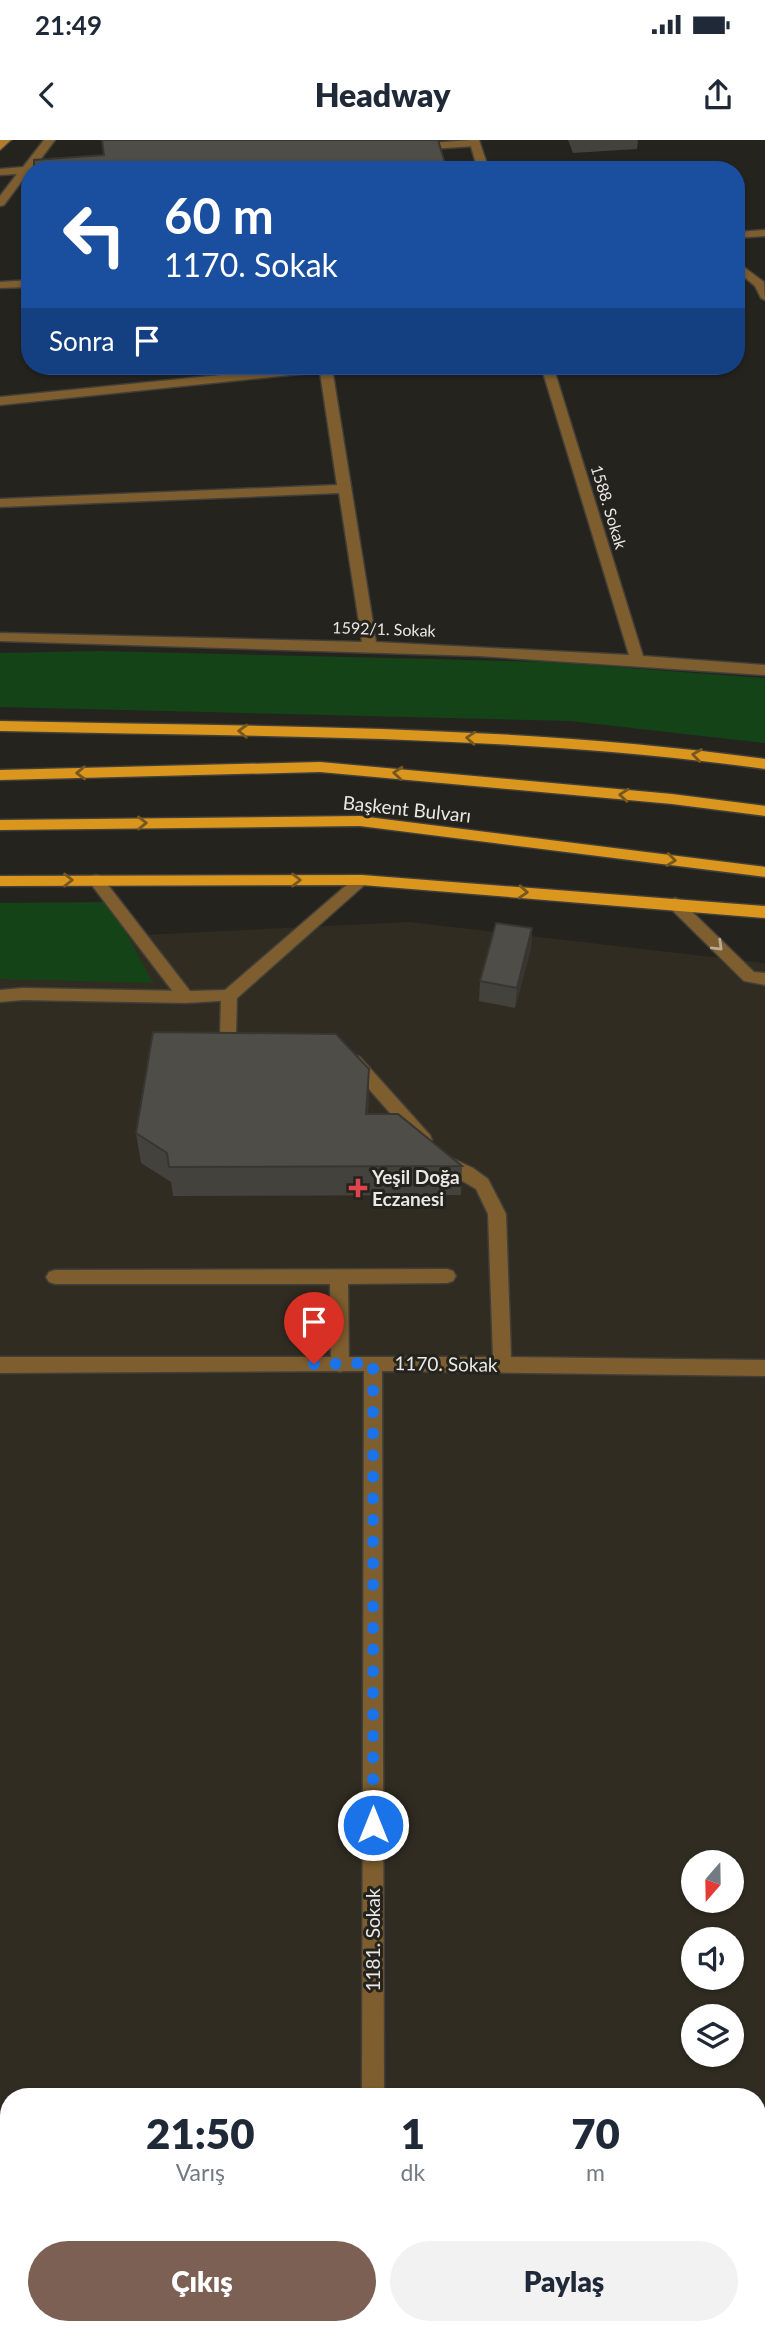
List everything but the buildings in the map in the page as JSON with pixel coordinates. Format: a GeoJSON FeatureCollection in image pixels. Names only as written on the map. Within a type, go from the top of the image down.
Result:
{"type":"FeatureCollection","features":[{"type":"Feature","properties":{"kind":"main road"},"geometry":{"type":"LineString","coordinates":[[0,147],[6,140]]}},
{"type":"Feature","properties":{"kind":"main road"},"geometry":{"type":"LineString","coordinates":[[5,724],[453,737],[679,752],[765,764]]}},
{"type":"Feature","properties":{"kind":"main road","name":"Başkent Bulvarı"},"geometry":{"type":"LineString","coordinates":[[0,775],[320,767],[672,799],[765,811]]}},
{"type":"Feature","properties":{"kind":"main road","name":"Başkent Bulvarı"},"geometry":{"type":"LineString","coordinates":[[0,825],[360,821],[765,872]]}},
{"type":"Feature","properties":{"kind":"main road"},"geometry":{"type":"LineString","coordinates":[[0,881],[362,880],[765,912]]}},
{"type":"Feature","properties":{"kind":"street"},"geometry":{"type":"LineString","coordinates":[[35,161],[50,140]]}},
{"type":"Feature","properties":{"kind":"street"},"geometry":{"type":"LineString","coordinates":[[401,148],[474,142],[481,161]]}},
{"type":"Feature","properties":{"kind":"street"},"geometry":{"type":"LineString","coordinates":[[0,172],[21,171]]}},
{"type":"Feature","properties":{"kind":"street"},"geometry":{"type":"LineString","coordinates":[[0,203],[21,179]]}},
{"type":"Feature","properties":{"kind":"street"},"geometry":{"type":"LineString","coordinates":[[745,234],[765,233]]}},
{"type":"Feature","properties":{"kind":"street"},"geometry":{"type":"LineString","coordinates":[[745,272],[760,284],[765,296]]}},
{"type":"Feature","properties":{"kind":"street"},"geometry":{"type":"LineString","coordinates":[[0,285],[21,284]]}},
{"type":"Feature","properties":{"kind":"street"},"geometry":{"type":"LineString","coordinates":[[0,401],[249,375]]}},
{"type":"Feature","properties":{"kind":"street"},"geometry":{"type":"LineString","coordinates":[[327,375],[369,645]]}},
{"type":"Feature","properties":{"kind":"street","name":"1588. Sokak"},"geometry":{"type":"LineString","coordinates":[[550,375],[637,659]]}},
{"type":"Feature","properties":{"kind":"street"},"geometry":{"type":"LineString","coordinates":[[0,503],[345,489]]}},
{"type":"Feature","properties":{"kind":"street","name":"1592/1. Sokak"},"geometry":{"type":"LineString","coordinates":[[0,637],[369,645],[637,659],[765,670]]}},
{"type":"Feature","properties":{"kind":"street"},"geometry":{"type":"LineString","coordinates":[[96,880],[186,997]]}},
{"type":"Feature","properties":{"kind":"street"},"geometry":{"type":"LineString","coordinates":[[0,996],[229,996],[362,880]]}},
{"type":"Feature","properties":{"kind":"street"},"geometry":{"type":"LineString","coordinates":[[675,904],[750,977],[765,979]]}},
{"type":"Feature","properties":{"kind":"street"},"geometry":{"type":"LineString","coordinates":[[229,996],[228,1039],[268,1040]]}},
{"type":"Feature","properties":{"kind":"street"},"geometry":{"type":"LineString","coordinates":[[345,1051],[444,1163],[467,1172],[482,1184],[497,1214],[502,1365]]}},
{"type":"Feature","properties":{"kind":"street"},"geometry":{"type":"LineString","coordinates":[[55,1278],[447,1276]]}},
{"type":"Feature","properties":{"kind":"street"},"geometry":{"type":"LineString","coordinates":[[339,1277],[340,1364]]}},
{"type":"Feature","properties":{"kind":"street","name":"1170. Sokak"},"geometry":{"type":"LineString","coordinates":[[0,1365],[373,1363],[765,1368]]}},
{"type":"Feature","properties":{"kind":"street","name":"1181. Sokak"},"geometry":{"type":"LineString","coordinates":[[373,1363],[373,2088]]}},
{"type":"Feature","properties":{"kind":"shaded area"},"geometry":{"type":"Polygon","coordinates":[[[409,922],[765,963],[765,2088],[0,2088],[0,942],[409,922]]]}},
{"type":"Feature","properties":{"kind":"green space"},"geometry":{"type":"Polygon","coordinates":[[[99,651],[547,662],[765,678],[765,743],[570,721],[0,707],[0,653],[99,651]]]}},
{"type":"Feature","properties":{"kind":"green space"},"geometry":{"type":"Polygon","coordinates":[[[110,902],[153,983],[0,979],[0,903],[110,902]]]}},
{"type":"Feature","properties":{"kind":"place","name":"Yeşil Doğa Eczanesi"},"geometry":{"type":"Point","coordinates":[358,1188]}},
{"type":"Feature","properties":{"kind":"route"},"geometry":{"type":"LineString","coordinates":[[314,1364],[373,1363],[373,1825]]}}]}
